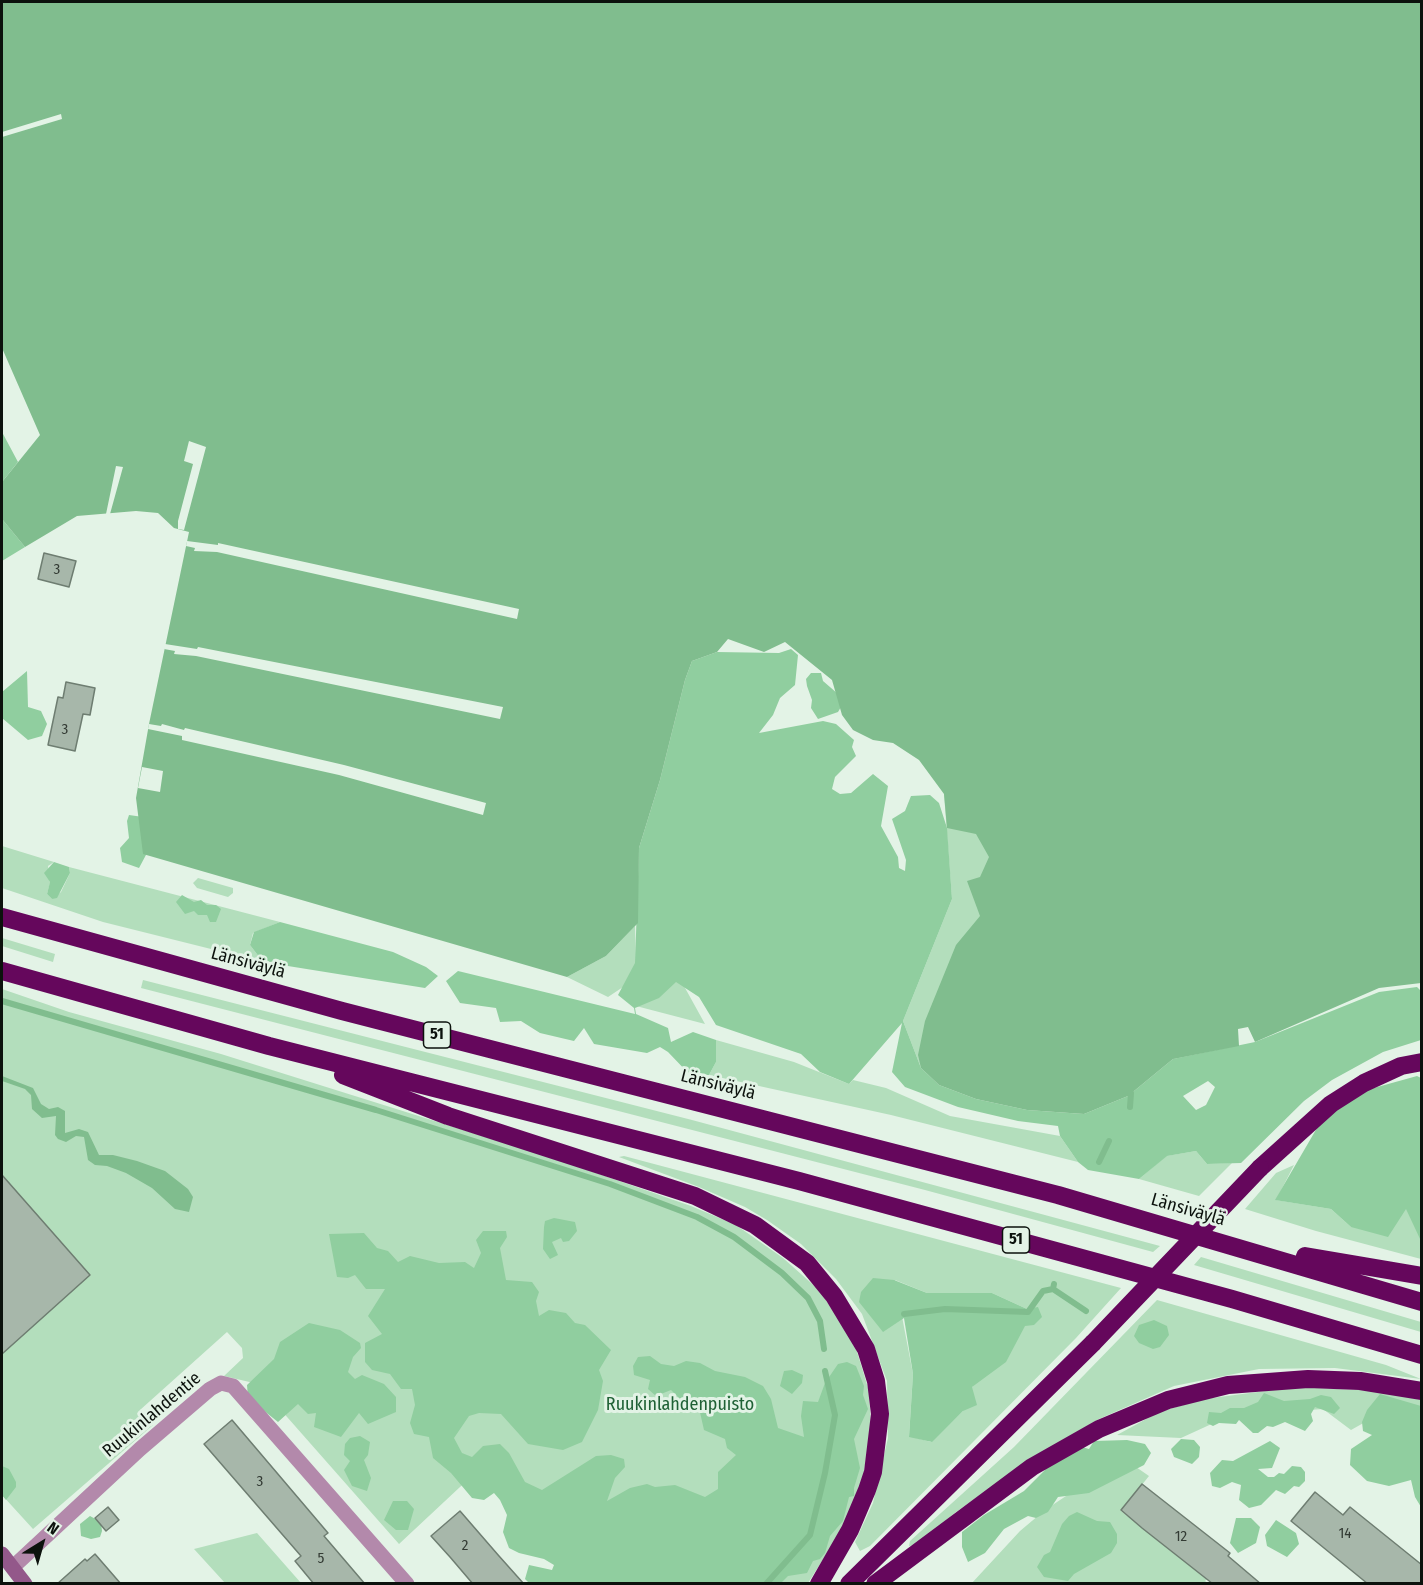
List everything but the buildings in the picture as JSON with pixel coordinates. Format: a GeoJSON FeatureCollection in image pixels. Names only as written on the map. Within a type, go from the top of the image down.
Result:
{"type":"FeatureCollection","features":[{"type":"Feature","properties":{"kind":"highway","name":"Länsiväylä"},"geometry":{"type":"LineString","coordinates":[[2,917],[342,1011],[1047,1192],[1233,1244],[1422,1302]]}},
{"type":"Feature","properties":{"kind":"highway","name":"51"},"geometry":{"type":"LineString","coordinates":[[2,971],[269,1046],[799,1181],[1232,1299],[1422,1355]]}},
{"type":"Feature","properties":{"kind":"highway"},"geometry":{"type":"LineString","coordinates":[[269,1046],[448,1116],[695,1196],[755,1225],[807,1263],[834,1296],[866,1349],[876,1381],[880,1414],[873,1472],[867,1490],[850,1530],[819,1584]]}},
{"type":"Feature","properties":{"kind":"highway"},"geometry":{"type":"LineString","coordinates":[[849,1584],[1093,1343],[1260,1168],[1331,1104],[1364,1083],[1401,1066],[1422,1062]]}},
{"type":"Feature","properties":{"kind":"highway"},"geometry":{"type":"LineString","coordinates":[[1233,1244],[1422,1276]]}},
{"type":"Feature","properties":{"kind":"highway"},"geometry":{"type":"LineString","coordinates":[[875,1584],[1032,1467],[1099,1429],[1168,1400],[1228,1385],[1308,1379],[1360,1381],[1422,1391]]}},
{"type":"Feature","properties":{"kind":"main road"},"geometry":{"type":"LineString","coordinates":[[2,1554],[25,1584]]}},
{"type":"Feature","properties":{"kind":"street","name":"Ruukinlahdentie"},"geometry":{"type":"LineString","coordinates":[[13,1567],[140,1449],[210,1389],[221,1383],[233,1386],[407,1584]]}},
{"type":"Feature","properties":{"kind":"green space"},"geometry":{"type":"Polygon","coordinates":[[[944,794],[1239,1046],[1173,1059],[921,1068],[903,1021],[952,899],[944,794]]]}},
{"type":"Feature","properties":{"kind":"green space"},"geometry":{"type":"Polygon","coordinates":[[[2,846],[54,862],[48,866],[50,883],[47,894],[52,899],[61,892],[70,873],[69,867],[280,922],[253,933],[250,945],[263,962],[103,922],[2,888],[2,846]]]}},
{"type":"Feature","properties":{"kind":"green space"},"geometry":{"type":"Polygon","coordinates":[[[198,878],[233,888],[233,893],[228,897],[197,888],[193,883],[198,878]]]}},
{"type":"Feature","properties":{"kind":"green space"},"geometry":{"type":"Polygon","coordinates":[[[635,926],[636,964],[626,985],[608,997],[567,977],[606,956],[635,926]]]}},
{"type":"Feature","properties":{"kind":"green space"},"geometry":{"type":"Polygon","coordinates":[[[2,938],[55,954],[53,962],[2,946],[2,938]]]}},
{"type":"Feature","properties":{"kind":"green space"},"geometry":{"type":"Polygon","coordinates":[[[679,977],[705,1024],[636,1006],[679,977]]]}},
{"type":"Feature","properties":{"kind":"green space"},"geometry":{"type":"Polygon","coordinates":[[[143,980],[692,1120],[1160,1246],[1153,1252],[925,1190],[141,988],[143,980]]]}},
{"type":"Feature","properties":{"kind":"green space","name":"Ruukinlahdenpuisto"},"geometry":{"type":"Polygon","coordinates":[[[2,989],[69,1012],[221,1054],[559,1160],[691,1206],[736,1225],[783,1258],[819,1290],[854,1342],[869,1391],[871,1428],[863,1477],[848,1520],[808,1583],[600,1583],[490,1459],[399,1544],[258,1384],[224,1376],[243,1358],[242,1348],[227,1332],[140,1410],[153,1425],[33,1529],[2,1495],[2,989]]]}},
{"type":"Feature","properties":{"kind":"green space"},"geometry":{"type":"Polygon","coordinates":[[[716,1040],[794,1062],[849,1084],[853,1080],[886,1088],[950,1116],[1060,1136],[1078,1162],[891,1115],[709,1075],[716,1062],[716,1040]]]}},
{"type":"Feature","properties":{"kind":"green space"},"geometry":{"type":"Polygon","coordinates":[[[1196,1151],[1207,1164],[1232,1163],[1199,1196],[1139,1179],[1166,1156],[1196,1151]]]}},
{"type":"Feature","properties":{"kind":"green space"},"geometry":{"type":"Polygon","coordinates":[[[624,1156],[1121,1288],[1076,1338],[870,1546],[860,1551],[855,1542],[873,1503],[888,1438],[887,1381],[862,1314],[836,1279],[801,1244],[767,1220],[745,1207],[699,1187],[619,1157],[624,1156]],[[895,1280],[913,1374],[909,1436],[931,1442],[963,1411],[972,1387],[1027,1309],[992,1293],[927,1293],[895,1280]]]}},
{"type":"Feature","properties":{"kind":"green space"},"geometry":{"type":"Polygon","coordinates":[[[1294,1165],[1276,1200],[1331,1209],[1351,1227],[1406,1208],[1421,1190],[1421,1259],[1245,1209],[1276,1173],[1294,1165]]]}},
{"type":"Feature","properties":{"kind":"green space"},"geometry":{"type":"Polygon","coordinates":[[[1201,1257],[1421,1322],[1421,1332],[1194,1265],[1201,1257]]]}},
{"type":"Feature","properties":{"kind":"green space"},"geometry":{"type":"Polygon","coordinates":[[[1157,1300],[1386,1365],[1421,1379],[1335,1368],[1259,1369],[1174,1386],[1099,1419],[1031,1459],[956,1512],[916,1545],[909,1546],[910,1541],[1014,1447],[1157,1300]]]}},
{"type":"Feature","properties":{"kind":"green space"},"geometry":{"type":"Polygon","coordinates":[[[1296,1387],[1379,1391],[1421,1400],[1421,1416],[1367,1421],[1351,1430],[1323,1409],[1229,1416],[1181,1438],[1117,1435],[1159,1412],[1204,1399],[1296,1387]]]}},
{"type":"Feature","properties":{"kind":"green space"},"geometry":{"type":"Polygon","coordinates":[[[1136,1467],[1149,1476],[1121,1511],[1207,1579],[1205,1581],[1208,1583],[971,1584],[1020,1531],[1045,1510],[1075,1490],[1136,1467]]]}},
{"type":"Feature","properties":{"kind":"green space"},"geometry":{"type":"Polygon","coordinates":[[[257,1533],[301,1583],[225,1583],[194,1549],[257,1533]]]}},
{"type":"Feature","properties":{"kind":"shaded area"},"geometry":{"type":"Polygon","coordinates":[[[2,2],[1421,2],[1421,983],[1379,988],[1255,1042],[1248,1027],[1238,1029],[1239,1046],[1173,1059],[1128,1096],[1084,1114],[1027,1110],[976,1099],[939,1085],[921,1068],[918,1055],[925,1021],[956,945],[980,916],[967,881],[980,877],[989,857],[976,834],[947,828],[944,794],[919,760],[893,743],[873,740],[853,730],[842,715],[832,680],[785,642],[764,652],[728,639],[717,652],[692,661],[639,848],[638,923],[606,956],[567,977],[143,854],[136,798],[189,532],[174,528],[158,513],[136,511],[77,516],[25,547],[2,519],[2,482],[40,435],[2,348],[2,2]]]}},
{"type":"Feature","properties":{"kind":"shaded area"},"geometry":{"type":"Polygon","coordinates":[[[2,432],[18,462],[2,482],[2,432]]]}},
{"type":"Feature","properties":{"kind":"shaded area"},"geometry":{"type":"Polygon","coordinates":[[[2,519],[25,547],[2,561],[2,519]]]}},
{"type":"Feature","properties":{"kind":"shaded area"},"geometry":{"type":"Polygon","coordinates":[[[791,649],[798,655],[795,685],[780,698],[773,715],[759,733],[823,721],[836,724],[854,740],[852,747],[856,756],[835,777],[832,789],[840,794],[851,793],[873,774],[888,786],[881,826],[898,857],[899,868],[905,871],[906,860],[892,819],[905,811],[911,796],[930,795],[939,803],[947,828],[952,899],[903,1021],[921,1068],[939,1085],[976,1099],[1027,1110],[1084,1114],[1128,1096],[1173,1059],[1255,1042],[1379,992],[1417,987],[1421,991],[1421,1040],[1383,1052],[1332,1080],[1304,1101],[1241,1163],[1207,1164],[1196,1151],[1167,1156],[1139,1179],[1088,1170],[1078,1162],[1060,1136],[1058,1126],[1018,1121],[958,1107],[905,1087],[892,1072],[902,1023],[849,1084],[820,1072],[801,1054],[716,1025],[699,997],[676,982],[659,998],[635,1008],[636,1014],[668,1028],[671,1042],[693,1032],[716,1040],[716,1062],[709,1075],[690,1075],[668,1052],[660,1047],[647,1053],[594,1044],[584,1028],[574,1041],[540,1033],[521,1021],[500,1022],[496,1008],[460,1003],[446,981],[458,971],[635,1014],[634,1008],[618,995],[635,963],[639,848],[692,661],[717,652],[779,653],[791,649]],[[1208,1081],[1183,1096],[1196,1110],[1206,1105],[1215,1087],[1208,1081]]]}},
{"type":"Feature","properties":{"kind":"shaded area"},"geometry":{"type":"Polygon","coordinates":[[[27,671],[28,707],[41,711],[47,724],[42,736],[28,740],[2,718],[2,692],[27,671]]]}},
{"type":"Feature","properties":{"kind":"shaded area"},"geometry":{"type":"Polygon","coordinates":[[[811,673],[821,673],[823,681],[845,700],[838,712],[818,719],[811,708],[812,700],[807,686],[806,679],[811,673]]]}},
{"type":"Feature","properties":{"kind":"shaded area"},"geometry":{"type":"Polygon","coordinates":[[[129,815],[143,817],[147,853],[139,868],[122,862],[120,848],[129,838],[127,821],[129,815]]]}},
{"type":"Feature","properties":{"kind":"shaded area"},"geometry":{"type":"Polygon","coordinates":[[[54,862],[69,867],[70,873],[57,898],[52,899],[47,894],[50,882],[44,873],[54,862]]]}},
{"type":"Feature","properties":{"kind":"shaded area"},"geometry":{"type":"Polygon","coordinates":[[[182,895],[194,902],[201,900],[207,905],[216,905],[221,909],[216,922],[210,922],[207,915],[198,915],[194,911],[185,914],[176,902],[182,895]]]}},
{"type":"Feature","properties":{"kind":"shaded area"},"geometry":{"type":"Polygon","coordinates":[[[280,922],[393,952],[426,967],[438,976],[425,988],[263,962],[250,945],[254,932],[280,922]]]}},
{"type":"Feature","properties":{"kind":"shaded area"},"geometry":{"type":"Polygon","coordinates":[[[2,1076],[33,1088],[41,1104],[49,1109],[58,1107],[65,1111],[65,1133],[79,1129],[88,1132],[99,1155],[113,1155],[165,1171],[188,1189],[193,1197],[189,1212],[175,1209],[152,1188],[126,1173],[107,1166],[95,1165],[88,1160],[84,1137],[76,1136],[66,1142],[58,1139],[55,1135],[56,1116],[42,1118],[32,1109],[31,1095],[25,1089],[2,1081],[2,1076]]]}},
{"type":"Feature","properties":{"kind":"shaded area"},"geometry":{"type":"Polygon","coordinates":[[[1417,1076],[1421,1078],[1421,1241],[1406,1209],[1388,1237],[1351,1227],[1331,1209],[1275,1200],[1324,1116],[1363,1091],[1417,1076]]]}},
{"type":"Feature","properties":{"kind":"shaded area"},"geometry":{"type":"Polygon","coordinates":[[[554,1218],[575,1222],[577,1231],[569,1241],[563,1242],[561,1238],[552,1242],[558,1255],[550,1259],[543,1249],[544,1227],[545,1221],[554,1218]]]}},
{"type":"Feature","properties":{"kind":"shaded area"},"geometry":{"type":"Polygon","coordinates":[[[483,1231],[506,1231],[507,1237],[500,1248],[506,1280],[532,1282],[539,1292],[536,1301],[539,1316],[549,1310],[566,1313],[575,1323],[585,1325],[611,1350],[599,1370],[603,1381],[598,1410],[582,1442],[563,1450],[528,1444],[501,1414],[479,1413],[469,1416],[454,1438],[462,1453],[472,1457],[483,1446],[500,1444],[509,1453],[525,1482],[542,1490],[596,1456],[611,1455],[624,1459],[625,1467],[615,1478],[607,1501],[630,1488],[647,1484],[655,1487],[675,1485],[705,1497],[718,1489],[718,1472],[736,1455],[727,1448],[725,1439],[704,1430],[699,1408],[690,1409],[671,1390],[656,1396],[648,1389],[650,1380],[634,1375],[633,1366],[638,1357],[650,1356],[661,1364],[674,1366],[686,1361],[700,1363],[715,1371],[745,1377],[763,1386],[771,1399],[778,1428],[804,1437],[801,1416],[803,1401],[818,1402],[825,1383],[838,1364],[847,1362],[856,1366],[864,1386],[863,1395],[868,1409],[854,1439],[860,1468],[854,1496],[849,1497],[843,1521],[830,1536],[825,1553],[820,1559],[813,1561],[807,1573],[788,1576],[780,1584],[529,1583],[525,1579],[529,1565],[552,1570],[554,1565],[544,1559],[509,1548],[503,1532],[507,1515],[500,1500],[494,1493],[484,1500],[472,1498],[451,1473],[433,1458],[429,1437],[414,1434],[410,1423],[415,1405],[412,1389],[401,1389],[390,1374],[372,1370],[365,1362],[365,1343],[382,1334],[368,1316],[385,1289],[366,1289],[355,1275],[348,1278],[337,1277],[329,1234],[364,1233],[377,1248],[388,1251],[398,1262],[410,1256],[439,1263],[465,1262],[474,1268],[481,1253],[476,1240],[483,1231]]]}},
{"type":"Feature","properties":{"kind":"shaded area"},"geometry":{"type":"Polygon","coordinates":[[[873,1278],[894,1280],[927,1293],[992,1293],[1027,1309],[1038,1307],[1042,1317],[1034,1325],[1025,1326],[1006,1362],[972,1387],[977,1405],[963,1411],[932,1442],[909,1437],[913,1374],[904,1318],[883,1332],[859,1302],[861,1292],[873,1278]]]}},
{"type":"Feature","properties":{"kind":"shaded area"},"geometry":{"type":"Polygon","coordinates":[[[1154,1320],[1167,1326],[1169,1335],[1160,1347],[1153,1349],[1139,1343],[1134,1336],[1139,1325],[1154,1320]]]}},
{"type":"Feature","properties":{"kind":"shaded area"},"geometry":{"type":"Polygon","coordinates":[[[309,1323],[340,1330],[360,1343],[361,1348],[353,1357],[348,1372],[355,1379],[362,1375],[384,1384],[396,1397],[396,1412],[368,1424],[359,1413],[341,1437],[314,1427],[316,1413],[308,1414],[298,1404],[278,1422],[248,1398],[247,1385],[274,1359],[280,1342],[309,1323]]]}},
{"type":"Feature","properties":{"kind":"shaded area"},"geometry":{"type":"Polygon","coordinates":[[[792,1370],[803,1375],[802,1383],[792,1394],[780,1386],[784,1371],[792,1370]]]}},
{"type":"Feature","properties":{"kind":"shaded area"},"geometry":{"type":"Polygon","coordinates":[[[1264,1393],[1284,1401],[1310,1399],[1321,1395],[1331,1397],[1340,1408],[1334,1414],[1315,1407],[1311,1414],[1313,1421],[1305,1431],[1285,1422],[1273,1427],[1267,1426],[1258,1433],[1253,1433],[1239,1420],[1236,1424],[1219,1423],[1213,1426],[1207,1423],[1209,1412],[1221,1413],[1230,1408],[1244,1408],[1258,1402],[1264,1393]]]}},
{"type":"Feature","properties":{"kind":"shaded area"},"geometry":{"type":"Polygon","coordinates":[[[1380,1394],[1421,1406],[1421,1507],[1415,1497],[1411,1480],[1389,1486],[1367,1481],[1350,1465],[1351,1449],[1372,1435],[1363,1431],[1362,1422],[1367,1410],[1380,1394]]]}},
{"type":"Feature","properties":{"kind":"shaded area"},"geometry":{"type":"Polygon","coordinates":[[[360,1436],[370,1442],[368,1455],[364,1460],[371,1478],[367,1491],[352,1486],[344,1470],[350,1461],[344,1455],[345,1444],[350,1438],[360,1436]]]}},
{"type":"Feature","properties":{"kind":"shaded area"},"geometry":{"type":"Polygon","coordinates":[[[1181,1439],[1194,1440],[1200,1447],[1199,1457],[1192,1464],[1174,1457],[1171,1449],[1181,1439]]]}},
{"type":"Feature","properties":{"kind":"shaded area"},"geometry":{"type":"Polygon","coordinates":[[[1127,1440],[1145,1444],[1151,1453],[1144,1465],[1089,1493],[1058,1497],[1048,1512],[1036,1518],[1028,1516],[1004,1529],[985,1553],[968,1562],[962,1547],[962,1532],[984,1515],[1024,1491],[1045,1470],[1049,1461],[1071,1444],[1089,1449],[1094,1441],[1127,1440]]]}},
{"type":"Feature","properties":{"kind":"shaded area"},"geometry":{"type":"Polygon","coordinates":[[[1270,1441],[1280,1448],[1272,1468],[1258,1469],[1268,1477],[1274,1477],[1279,1473],[1284,1474],[1292,1466],[1301,1467],[1305,1472],[1305,1481],[1299,1487],[1294,1486],[1285,1494],[1276,1490],[1261,1505],[1249,1508],[1239,1500],[1241,1485],[1232,1482],[1220,1488],[1212,1486],[1210,1473],[1222,1460],[1233,1461],[1270,1441]]]}},
{"type":"Feature","properties":{"kind":"shaded area"},"geometry":{"type":"Polygon","coordinates":[[[2,1466],[9,1469],[16,1482],[16,1487],[6,1500],[2,1495],[2,1466]]]}},
{"type":"Feature","properties":{"kind":"shaded area"},"geometry":{"type":"Polygon","coordinates":[[[393,1501],[407,1501],[414,1509],[408,1530],[396,1530],[384,1520],[393,1501]]]}},
{"type":"Feature","properties":{"kind":"shaded area"},"geometry":{"type":"Polygon","coordinates":[[[1077,1512],[1097,1521],[1110,1522],[1117,1534],[1117,1543],[1111,1553],[1074,1574],[1068,1581],[1044,1577],[1037,1567],[1044,1555],[1050,1552],[1062,1524],[1069,1516],[1077,1512]]]}},
{"type":"Feature","properties":{"kind":"shaded area"},"geometry":{"type":"Polygon","coordinates":[[[90,1516],[101,1522],[100,1537],[91,1539],[81,1536],[80,1524],[90,1516]]]}},
{"type":"Feature","properties":{"kind":"shaded area"},"geometry":{"type":"Polygon","coordinates":[[[1236,1518],[1251,1518],[1260,1527],[1256,1543],[1238,1553],[1230,1543],[1236,1518]]]}},
{"type":"Feature","properties":{"kind":"shaded area"},"geometry":{"type":"Polygon","coordinates":[[[1276,1520],[1296,1533],[1299,1544],[1287,1557],[1267,1546],[1265,1535],[1276,1520]]]}},
{"type":"Feature","properties":{"kind":"pier"},"geometry":{"type":"Polygon","coordinates":[[[61,114],[62,119],[2,137],[2,132],[61,114]]]}},
{"type":"Feature","properties":{"kind":"pier"},"geometry":{"type":"Polygon","coordinates":[[[189,441],[206,447],[184,530],[178,529],[178,521],[193,464],[184,461],[189,441]]]}},
{"type":"Feature","properties":{"kind":"pier"},"geometry":{"type":"Polygon","coordinates":[[[116,466],[123,467],[110,514],[106,514],[116,466]]]}},
{"type":"Feature","properties":{"kind":"pier"},"geometry":{"type":"Polygon","coordinates":[[[187,541],[218,545],[218,543],[519,609],[517,619],[217,552],[194,551],[195,548],[186,546],[187,541]]]}},
{"type":"Feature","properties":{"kind":"pier"},"geometry":{"type":"Polygon","coordinates":[[[165,644],[197,649],[198,647],[503,707],[500,719],[196,656],[174,654],[175,651],[164,649],[165,644]]]}},
{"type":"Feature","properties":{"kind":"pier"},"geometry":{"type":"Polygon","coordinates":[[[149,724],[161,726],[162,724],[184,730],[185,728],[344,765],[486,803],[483,815],[339,775],[182,740],[182,736],[148,729],[149,724]]]}},
{"type":"Feature","properties":{"kind":"pier"},"geometry":{"type":"Polygon","coordinates":[[[142,767],[163,771],[160,792],[138,788],[142,767]]]}},
{"type":"Feature","properties":{"kind":"waterway"},"geometry":{"type":"LineString","coordinates":[[2,1001],[376,1110],[610,1184],[697,1217],[734,1237],[782,1273],[808,1298],[820,1321],[824,1349]]}},
{"type":"Feature","properties":{"kind":"waterway"},"geometry":{"type":"LineString","coordinates":[[1130,1107],[1131,1093]]}},
{"type":"Feature","properties":{"kind":"waterway"},"geometry":{"type":"LineString","coordinates":[[1099,1162],[1109,1141]]}},
{"type":"Feature","properties":{"kind":"waterway"},"geometry":{"type":"LineString","coordinates":[[1054,1284],[1053,1289],[1086,1311]]}},
{"type":"Feature","properties":{"kind":"waterway"},"geometry":{"type":"LineString","coordinates":[[904,1314],[945,1309],[1028,1312],[1043,1291],[1053,1289]]}},
{"type":"Feature","properties":{"kind":"waterway"},"geometry":{"type":"LineString","coordinates":[[766,1584],[810,1535],[825,1473],[835,1415],[825,1371]]}}]}
